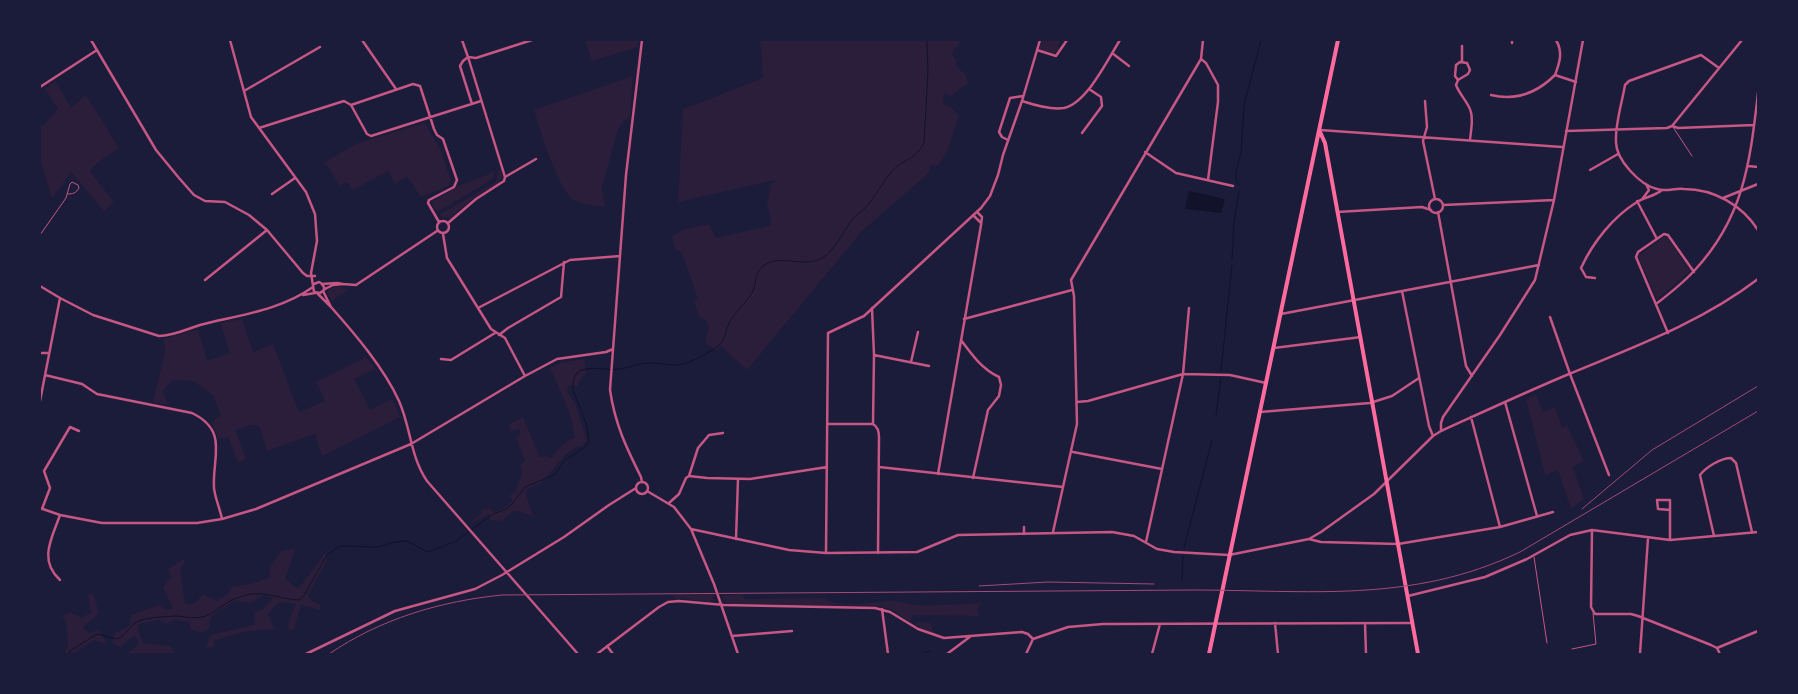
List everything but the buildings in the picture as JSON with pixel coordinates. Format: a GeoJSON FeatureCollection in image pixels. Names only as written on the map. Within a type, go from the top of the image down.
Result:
{"type":"FeatureCollection","features":[{"type":"Feature","properties":{"kind":"main road"},"geometry":{"type":"LineString","coordinates":[[1209,654],[1338,40]]}},
{"type":"Feature","properties":{"kind":"main road"},"geometry":{"type":"LineString","coordinates":[[1320,130],[1325,143],[1418,654]]}},
{"type":"Feature","properties":{"kind":"street"},"geometry":{"type":"LineString","coordinates":[[91,40],[156,150],[185,185],[205,201],[225,202],[249,215],[267,230],[303,273],[315,276]]}},
{"type":"Feature","properties":{"kind":"street"},"geometry":{"type":"LineString","coordinates":[[230,40],[251,117],[306,192],[315,214],[317,241],[311,276],[316,293],[349,327],[385,377],[399,402],[410,444],[420,471],[578,654]]}},
{"type":"Feature","properties":{"kind":"street"},"geometry":{"type":"LineString","coordinates":[[362,40],[396,89]]}},
{"type":"Feature","properties":{"kind":"street"},"geometry":{"type":"LineString","coordinates":[[462,40],[505,177]]}},
{"type":"Feature","properties":{"kind":"street"},"geometry":{"type":"LineString","coordinates":[[472,104],[460,66],[463,61],[468,57],[476,58],[532,40]]}},
{"type":"Feature","properties":{"kind":"street"},"geometry":{"type":"LineString","coordinates":[[642,40],[626,174],[610,390],[613,413],[622,438],[642,482],[647,484],[647,491]]}},
{"type":"Feature","properties":{"kind":"street"},"geometry":{"type":"LineString","coordinates":[[826,553],[828,333],[864,316],[978,212],[990,196],[998,176],[1040,40]]}},
{"type":"Feature","properties":{"kind":"street"},"geometry":{"type":"LineString","coordinates":[[1037,50],[1056,56],[1067,40]]}},
{"type":"Feature","properties":{"kind":"street"},"geometry":{"type":"LineString","coordinates":[[1022,101],[1051,108],[1064,108],[1074,104],[1089,89],[1120,40]]}},
{"type":"Feature","properties":{"kind":"street"},"geometry":{"type":"LineString","coordinates":[[1053,532],[1077,424],[1074,296],[1071,280],[1076,268],[1201,58],[1203,40]]}},
{"type":"Feature","properties":{"kind":"street"},"geometry":{"type":"LineString","coordinates":[[1491,95],[1504,98],[1538,90],[1555,75],[1561,55],[1560,47],[1556,40]]}},
{"type":"Feature","properties":{"kind":"street"},"geometry":{"type":"LineString","coordinates":[[1441,431],[1443,417],[1535,280],[1554,200],[1562,147],[1583,40]]}},
{"type":"Feature","properties":{"kind":"street"},"geometry":{"type":"LineString","coordinates":[[1566,131],[1667,128],[1672,126],[1742,40]]}},
{"type":"Feature","properties":{"kind":"street"},"geometry":{"type":"LineString","coordinates":[[244,91],[320,46]]}},
{"type":"Feature","properties":{"kind":"street"},"geometry":{"type":"LineString","coordinates":[[1462,46],[1462,62]]}},
{"type":"Feature","properties":{"kind":"street"},"geometry":{"type":"LineString","coordinates":[[40,87],[97,50]]}},
{"type":"Feature","properties":{"kind":"street"},"geometry":{"type":"LineString","coordinates":[[1112,53],[1129,66]]}},
{"type":"Feature","properties":{"kind":"street"},"geometry":{"type":"LineString","coordinates":[[1719,68],[1701,55],[1629,81],[1625,85],[1617,129],[1616,144],[1618,154],[1626,165],[1645,183],[1655,189],[1698,190],[1723,198],[1745,214],[1758,230]]}},
{"type":"Feature","properties":{"kind":"street"},"geometry":{"type":"LineString","coordinates":[[1201,58],[1206,63],[1218,85],[1218,102],[1208,180]]}},
{"type":"Feature","properties":{"kind":"street"},"geometry":{"type":"LineString","coordinates":[[1462,62],[1466,63],[1470,70],[1468,74],[1458,80],[1456,85],[1470,107],[1472,118],[1470,140]]}},
{"type":"Feature","properties":{"kind":"street"},"geometry":{"type":"LineString","coordinates":[[1458,80],[1455,76],[1456,65],[1462,62]]}},
{"type":"Feature","properties":{"kind":"street"},"geometry":{"type":"LineString","coordinates":[[1555,75],[1576,82]]}},
{"type":"Feature","properties":{"kind":"street"},"geometry":{"type":"LineString","coordinates":[[351,105],[412,84],[420,86],[434,129],[437,135],[443,139],[457,180],[454,187],[428,202],[439,222]]}},
{"type":"Feature","properties":{"kind":"street"},"geometry":{"type":"LineString","coordinates":[[1082,133],[1102,106],[1101,97],[1089,89]]}},
{"type":"Feature","properties":{"kind":"street"},"geometry":{"type":"LineString","coordinates":[[1656,304],[1694,272],[1722,234],[1736,206],[1748,166],[1758,93]]}},
{"type":"Feature","properties":{"kind":"street"},"geometry":{"type":"LineString","coordinates":[[1008,140],[1002,137],[999,132],[1010,98],[1023,96]]}},
{"type":"Feature","properties":{"kind":"street"},"geometry":{"type":"LineString","coordinates":[[259,128],[344,101],[351,105],[367,134],[371,136],[481,101]]}},
{"type":"Feature","properties":{"kind":"street"},"geometry":{"type":"LineString","coordinates":[[1426,101],[1427,127],[1424,141],[1435,199]]}},
{"type":"Feature","properties":{"kind":"street"},"geometry":{"type":"LineString","coordinates":[[1672,126],[1678,128],[1754,125]]}},
{"type":"Feature","properties":{"kind":"street"},"geometry":{"type":"LineString","coordinates":[[1320,130],[1562,147]]}},
{"type":"Feature","properties":{"kind":"street"},"geometry":{"type":"LineString","coordinates":[[1145,152],[1176,173],[1233,186]]}},
{"type":"Feature","properties":{"kind":"street"},"geometry":{"type":"LineString","coordinates":[[1590,170],[1618,154]]}},
{"type":"Feature","properties":{"kind":"street"},"geometry":{"type":"LineString","coordinates":[[443,234],[448,231],[448,223],[476,199],[504,181],[505,177],[536,159]]}},
{"type":"Feature","properties":{"kind":"street"},"geometry":{"type":"LineString","coordinates":[[1748,166],[1758,167]]}},
{"type":"Feature","properties":{"kind":"street"},"geometry":{"type":"LineString","coordinates":[[272,194],[295,178]]}},
{"type":"Feature","properties":{"kind":"street"},"geometry":{"type":"LineString","coordinates":[[1642,199],[1649,190],[1645,183]]}},
{"type":"Feature","properties":{"kind":"street"},"geometry":{"type":"LineString","coordinates":[[1723,198],[1758,184]]}},
{"type":"Feature","properties":{"kind":"street"},"geometry":{"type":"LineString","coordinates":[[1655,189],[1655,194]]}},
{"type":"Feature","properties":{"kind":"street"},"geometry":{"type":"LineString","coordinates":[[1595,278],[1586,277],[1581,268],[1601,236],[1620,213],[1642,199],[1662,190]]}},
{"type":"Feature","properties":{"kind":"street"},"geometry":{"type":"LineString","coordinates":[[1435,199],[1441,201],[1443,205]]}},
{"type":"Feature","properties":{"kind":"street"},"geometry":{"type":"LineString","coordinates":[[1431,210],[1430,204],[1435,199]]}},
{"type":"Feature","properties":{"kind":"street"},"geometry":{"type":"LineString","coordinates":[[1443,205],[1554,200]]}},
{"type":"Feature","properties":{"kind":"street"},"geometry":{"type":"LineString","coordinates":[[1637,202],[1657,239]]}},
{"type":"Feature","properties":{"kind":"street"},"geometry":{"type":"LineString","coordinates":[[1438,212],[1442,209],[1443,205]]}},
{"type":"Feature","properties":{"kind":"street"},"geometry":{"type":"LineString","coordinates":[[1337,212],[1414,207],[1422,207],[1438,212]]}},
{"type":"Feature","properties":{"kind":"street"},"geometry":{"type":"LineString","coordinates":[[938,474],[981,225],[982,217],[978,212]]}},
{"type":"Feature","properties":{"kind":"street"},"geometry":{"type":"LineString","coordinates":[[1438,212],[1466,366],[1472,376]]}},
{"type":"Feature","properties":{"kind":"street"},"geometry":{"type":"LineString","coordinates":[[974,215],[981,225]]}},
{"type":"Feature","properties":{"kind":"street"},"geometry":{"type":"LineString","coordinates":[[439,222],[444,221],[448,223]]}},
{"type":"Feature","properties":{"kind":"street"},"geometry":{"type":"LineString","coordinates":[[437,231],[436,225],[439,222]]}},
{"type":"Feature","properties":{"kind":"street"},"geometry":{"type":"LineString","coordinates":[[204,280],[267,230]]}},
{"type":"Feature","properties":{"kind":"street"},"geometry":{"type":"LineString","coordinates":[[437,231],[443,234]]}},
{"type":"Feature","properties":{"kind":"street"},"geometry":{"type":"LineString","coordinates":[[40,286],[93,314],[159,336],[166,336],[221,320],[263,312],[321,283],[356,285],[437,231]]}},
{"type":"Feature","properties":{"kind":"street"},"geometry":{"type":"LineString","coordinates":[[443,234],[447,258],[495,333],[505,338],[525,376]]}},
{"type":"Feature","properties":{"kind":"street"},"geometry":{"type":"LineString","coordinates":[[1668,333],[1636,257],[1638,252],[1664,234],[1668,235],[1694,272]]}},
{"type":"Feature","properties":{"kind":"street"},"geometry":{"type":"LineString","coordinates":[[478,308],[564,262],[620,256]]}},
{"type":"Feature","properties":{"kind":"street"},"geometry":{"type":"LineString","coordinates":[[499,335],[561,297],[564,262]]}},
{"type":"Feature","properties":{"kind":"street"},"geometry":{"type":"LineString","coordinates":[[1281,314],[1539,265]]}},
{"type":"Feature","properties":{"kind":"street"},"geometry":{"type":"LineString","coordinates":[[312,268],[315,276],[321,283],[331,308]]}},
{"type":"Feature","properties":{"kind":"street"},"geometry":{"type":"LineString","coordinates":[[691,529],[789,550],[878,554],[917,552],[958,535],[1112,532],[1134,536],[1157,549],[1174,552],[1229,555],[1309,539],[1340,520],[1387,482],[1433,436],[1441,431],[1668,333],[1745,289],[1758,278]]}},
{"type":"Feature","properties":{"kind":"street"},"geometry":{"type":"LineString","coordinates":[[292,299],[342,284]]}},
{"type":"Feature","properties":{"kind":"street"},"geometry":{"type":"LineString","coordinates":[[964,319],[1072,290]]}},
{"type":"Feature","properties":{"kind":"street"},"geometry":{"type":"LineString","coordinates":[[1402,292],[1429,426],[1433,436]]}},
{"type":"Feature","properties":{"kind":"street"},"geometry":{"type":"LineString","coordinates":[[40,401],[60,298]]}},
{"type":"Feature","properties":{"kind":"street"},"geometry":{"type":"LineString","coordinates":[[872,308],[874,355],[873,424],[879,431],[878,554]]}},
{"type":"Feature","properties":{"kind":"street"},"geometry":{"type":"LineString","coordinates":[[1146,542],[1183,374],[1189,308]]}},
{"type":"Feature","properties":{"kind":"street"},"geometry":{"type":"LineString","coordinates":[[1550,317],[1609,474]]}},
{"type":"Feature","properties":{"kind":"street"},"geometry":{"type":"LineString","coordinates":[[911,362],[918,332]]}},
{"type":"Feature","properties":{"kind":"street"},"geometry":{"type":"LineString","coordinates":[[441,359],[451,360],[495,333]]}},
{"type":"Feature","properties":{"kind":"street"},"geometry":{"type":"LineString","coordinates":[[1274,348],[1361,337]]}},
{"type":"Feature","properties":{"kind":"street"},"geometry":{"type":"LineString","coordinates":[[961,340],[978,362],[1001,380],[999,396],[988,410],[973,478]]}},
{"type":"Feature","properties":{"kind":"street"},"geometry":{"type":"LineString","coordinates":[[78,431],[70,427],[44,470],[50,488],[41,509],[102,523],[197,523],[222,519],[256,509],[410,444],[557,359],[606,352],[613,349]]}},
{"type":"Feature","properties":{"kind":"street"},"geometry":{"type":"LineString","coordinates":[[40,353],[49,353]]}},
{"type":"Feature","properties":{"kind":"street"},"geometry":{"type":"LineString","coordinates":[[874,355],[929,366]]}},
{"type":"Feature","properties":{"kind":"street"},"geometry":{"type":"LineString","coordinates":[[1077,402],[1088,401],[1183,374],[1230,375],[1266,383]]}},
{"type":"Feature","properties":{"kind":"street"},"geometry":{"type":"LineString","coordinates":[[45,375],[82,384],[97,394],[192,413],[205,420],[213,432],[217,444],[214,489],[222,519]]}},
{"type":"Feature","properties":{"kind":"street"},"geometry":{"type":"LineString","coordinates":[[1260,412],[1373,402],[1392,396],[1420,378]]}},
{"type":"Feature","properties":{"kind":"street"},"geometry":{"type":"LineString","coordinates":[[1505,402],[1537,516]]}},
{"type":"Feature","properties":{"kind":"street"},"geometry":{"type":"LineString","coordinates":[[1471,417],[1500,527]]}},
{"type":"Feature","properties":{"kind":"street"},"geometry":{"type":"LineString","coordinates":[[827,424],[873,424]]}},
{"type":"Feature","properties":{"kind":"street"},"geometry":{"type":"LineString","coordinates":[[668,503],[679,494],[686,478],[689,476],[698,448],[709,435],[722,432]]}},
{"type":"Feature","properties":{"kind":"street"},"geometry":{"type":"LineString","coordinates":[[1072,452],[1162,469]]}},
{"type":"Feature","properties":{"kind":"street"},"geometry":{"type":"LineString","coordinates":[[1714,536],[1700,475],[1701,472],[1727,458],[1731,458],[1736,463],[1752,532]]}},
{"type":"Feature","properties":{"kind":"street"},"geometry":{"type":"LineString","coordinates":[[689,476],[750,479],[826,467]]}},
{"type":"Feature","properties":{"kind":"street"},"geometry":{"type":"LineString","coordinates":[[879,467],[1064,487]]}},
{"type":"Feature","properties":{"kind":"street"},"geometry":{"type":"LineString","coordinates":[[736,539],[738,479]]}},
{"type":"Feature","properties":{"kind":"street"},"geometry":{"type":"LineString","coordinates":[[306,654],[395,611],[475,589],[564,537],[642,482]]}},
{"type":"Feature","properties":{"kind":"street"},"geometry":{"type":"LineString","coordinates":[[636,488],[640,494],[644,494],[647,491]]}},
{"type":"Feature","properties":{"kind":"street"},"geometry":{"type":"LineString","coordinates":[[647,491],[679,512],[691,529],[714,584],[738,654]]}},
{"type":"Feature","properties":{"kind":"street"},"geometry":{"type":"LineString","coordinates":[[1670,510],[1658,509],[1657,500],[1670,500],[1670,510],[1670,540]]}},
{"type":"Feature","properties":{"kind":"street"},"geometry":{"type":"LineString","coordinates":[[1309,539],[1321,542],[1398,544],[1500,527],[1553,512]]}},
{"type":"Feature","properties":{"kind":"street"},"geometry":{"type":"LineString","coordinates":[[60,514],[48,550],[48,563],[53,573],[60,580]]}},
{"type":"Feature","properties":{"kind":"street"},"geometry":{"type":"LineString","coordinates":[[1024,527],[1024,534]]}},
{"type":"Feature","properties":{"kind":"street"},"geometry":{"type":"LineString","coordinates":[[1592,530],[1591,585],[1593,612],[1598,615],[1631,614],[1717,648],[1720,654]]}},
{"type":"Feature","properties":{"kind":"street"},"geometry":{"type":"LineString","coordinates":[[1408,596],[1485,577],[1533,556],[1570,535],[1592,530],[1670,540],[1758,532]]}},
{"type":"Feature","properties":{"kind":"street"},"geometry":{"type":"LineString","coordinates":[[1640,654],[1648,538]]}},
{"type":"Feature","properties":{"kind":"street"},"geometry":{"type":"LineString","coordinates":[[597,654],[645,617],[668,602],[679,600],[720,605],[882,609],[918,629],[944,638],[1022,632],[1027,633],[1033,639]]}},
{"type":"Feature","properties":{"kind":"street"},"geometry":{"type":"LineString","coordinates":[[882,609],[888,654]]}},
{"type":"Feature","properties":{"kind":"street"},"geometry":{"type":"LineString","coordinates":[[1275,623],[1278,654]]}},
{"type":"Feature","properties":{"kind":"street"},"geometry":{"type":"LineString","coordinates":[[1365,623],[1366,654]]}},
{"type":"Feature","properties":{"kind":"street"},"geometry":{"type":"LineString","coordinates":[[1026,654],[1033,639],[1068,627],[1083,625],[1412,623]]}},
{"type":"Feature","properties":{"kind":"street"},"geometry":{"type":"LineString","coordinates":[[1152,654],[1160,624]]}},
{"type":"Feature","properties":{"kind":"street"},"geometry":{"type":"LineString","coordinates":[[732,636],[792,631]]}},
{"type":"Feature","properties":{"kind":"street"},"geometry":{"type":"LineString","coordinates":[[1717,648],[1758,632]]}},
{"type":"Feature","properties":{"kind":"street"},"geometry":{"type":"LineString","coordinates":[[948,654],[971,636]]}},
{"type":"Feature","properties":{"kind":"street"},"geometry":{"type":"LineString","coordinates":[[607,646],[613,654]]}},
{"type":"Feature","properties":{"kind":"lane"},"geometry":{"type":"LineString","coordinates":[[1672,126],[1692,156]]}},
{"type":"Feature","properties":{"kind":"lane"},"geometry":{"type":"LineString","coordinates":[[40,235],[68,194],[67,189],[70,184],[72,182],[78,185],[77,191],[73,194],[68,194]]}},
{"type":"Feature","properties":{"kind":"lane"},"geometry":{"type":"LineString","coordinates":[[1533,556],[1547,643]]}},
{"type":"Feature","properties":{"kind":"lane"},"geometry":{"type":"LineString","coordinates":[[1572,649],[1596,644],[1593,612]]}},
{"type":"Feature","properties":{"kind":"shaded area"},"geometry":{"type":"Polygon","coordinates":[[[585,40],[638,40],[638,47],[592,61],[585,40]]]}},
{"type":"Feature","properties":{"kind":"shaded area"},"geometry":{"type":"Polygon","coordinates":[[[760,40],[960,40],[952,55],[956,60],[956,66],[966,75],[968,83],[951,96],[944,94],[943,104],[951,107],[959,116],[948,149],[939,165],[930,166],[929,173],[863,230],[747,370],[721,346],[717,351],[705,343],[708,328],[706,320],[699,317],[694,301],[698,299],[682,253],[675,249],[672,237],[681,230],[709,224],[716,238],[770,226],[771,217],[767,206],[771,183],[775,183],[775,180],[678,202],[683,109],[763,78],[760,40]]]}},
{"type":"Feature","properties":{"kind":"shaded area"},"geometry":{"type":"Polygon","coordinates":[[[1042,40],[1061,40],[1057,46],[1060,48],[1055,54],[1039,49],[1042,40]]]}},
{"type":"Feature","properties":{"kind":"shaded area"},"geometry":{"type":"Polygon","coordinates":[[[633,76],[630,118],[623,121],[618,130],[602,187],[605,207],[578,202],[568,194],[556,173],[534,110],[633,76]]]}},
{"type":"Feature","properties":{"kind":"shaded area"},"geometry":{"type":"Polygon","coordinates":[[[56,81],[71,108],[86,95],[119,148],[97,163],[90,171],[114,202],[104,211],[71,172],[52,199],[40,159],[40,123],[43,126],[58,109],[45,89],[56,81]]]}},
{"type":"Feature","properties":{"kind":"shaded area"},"geometry":{"type":"Polygon","coordinates":[[[425,123],[441,151],[451,180],[448,186],[421,197],[407,176],[395,184],[388,171],[353,190],[346,182],[340,186],[325,162],[358,143],[425,123]]]}},
{"type":"Feature","properties":{"kind":"shaded area"},"geometry":{"type":"Polygon","coordinates":[[[501,169],[502,177],[497,184],[472,199],[450,218],[441,217],[440,214],[496,182],[498,171],[501,169]]]}},
{"type":"Feature","properties":{"kind":"shaded area"},"geometry":{"type":"Polygon","coordinates":[[[494,171],[493,178],[488,182],[437,212],[431,203],[458,186],[494,171]]]}},
{"type":"Feature","properties":{"kind":"shaded area"},"geometry":{"type":"Polygon","coordinates":[[[1189,191],[1225,199],[1221,213],[1185,209],[1189,191]]]}},
{"type":"Feature","properties":{"kind":"shaded area"},"geometry":{"type":"Polygon","coordinates":[[[1664,237],[1667,237],[1690,270],[1658,299],[1638,256],[1664,237]]]}},
{"type":"Feature","properties":{"kind":"shaded area"},"geometry":{"type":"Polygon","coordinates":[[[339,286],[349,290],[331,301],[327,291],[339,286]]]}},
{"type":"Feature","properties":{"kind":"shaded area"},"geometry":{"type":"Polygon","coordinates":[[[242,319],[253,352],[273,344],[299,412],[325,401],[316,382],[366,357],[376,369],[354,379],[370,410],[392,399],[400,417],[322,456],[315,434],[267,451],[259,426],[251,425],[235,430],[246,459],[238,463],[228,437],[219,439],[212,424],[215,419],[221,416],[213,395],[193,381],[173,380],[163,391],[168,405],[153,402],[165,352],[164,339],[198,329],[207,361],[230,353],[220,323],[242,319]]]}},
{"type":"Feature","properties":{"kind":"shaded area"},"geometry":{"type":"Polygon","coordinates":[[[584,359],[586,373],[579,381],[578,387],[569,385],[567,391],[576,406],[587,441],[567,453],[541,483],[527,489],[526,495],[534,517],[513,511],[502,521],[490,520],[489,514],[472,523],[481,514],[482,510],[490,508],[493,512],[506,506],[512,500],[510,495],[517,490],[517,484],[522,474],[520,464],[525,461],[516,438],[521,433],[519,429],[511,431],[508,425],[523,417],[540,457],[552,458],[562,446],[575,437],[569,411],[550,368],[560,363],[584,359]]]}},
{"type":"Feature","properties":{"kind":"shaded area"},"geometry":{"type":"Polygon","coordinates":[[[1536,394],[1543,412],[1555,407],[1562,428],[1567,426],[1584,461],[1573,467],[1584,499],[1571,509],[1558,470],[1545,475],[1526,400],[1536,394]]]}},
{"type":"Feature","properties":{"kind":"shaded area"},"geometry":{"type":"Polygon","coordinates":[[[296,548],[285,579],[298,589],[326,552],[327,560],[308,595],[310,600],[320,605],[321,610],[301,605],[294,629],[289,631],[288,624],[296,604],[279,603],[268,615],[275,629],[248,631],[215,640],[213,647],[206,648],[210,635],[254,625],[255,613],[262,610],[273,598],[265,595],[250,603],[235,601],[215,613],[209,621],[209,629],[201,633],[190,629],[190,622],[174,620],[167,624],[159,620],[139,624],[138,630],[143,643],[170,646],[175,654],[127,654],[139,644],[135,635],[120,647],[112,643],[115,633],[129,626],[131,615],[159,605],[166,610],[173,608],[163,588],[167,580],[172,578],[168,569],[184,559],[180,569],[185,604],[194,604],[203,594],[217,601],[228,594],[231,587],[251,584],[269,578],[270,567],[281,551],[296,548]]]}},
{"type":"Feature","properties":{"kind":"shaded area"},"geometry":{"type":"Polygon","coordinates":[[[93,593],[99,613],[83,627],[89,633],[98,630],[105,640],[105,644],[94,640],[73,654],[64,654],[68,645],[66,620],[61,616],[70,612],[82,618],[91,612],[88,595],[93,593]]]}},
{"type":"Feature","properties":{"kind":"shaded area"},"geometry":{"type":"Polygon","coordinates":[[[714,594],[713,600],[709,602],[680,598],[674,599],[674,595],[714,594]]]}},
{"type":"Feature","properties":{"kind":"shaded area"},"geometry":{"type":"Polygon","coordinates":[[[743,594],[744,599],[824,598],[848,604],[892,601],[915,605],[981,603],[977,611],[980,616],[912,615],[911,622],[891,609],[880,606],[726,604],[721,596],[743,594]]]}},
{"type":"Feature","properties":{"kind":"shaded area"},"geometry":{"type":"Polygon","coordinates":[[[918,622],[931,623],[933,633],[916,625],[918,622]]]}},
{"type":"Feature","properties":{"kind":"waterway"},"geometry":{"type":"LineString","coordinates":[[68,654],[97,634],[117,639],[141,620],[175,616],[202,617],[232,600],[250,594],[266,594],[299,600],[303,597],[327,555],[340,546],[378,547],[407,541],[428,552],[456,541],[493,514],[506,509],[525,487],[554,475],[565,460],[585,447],[589,441],[587,426],[573,390],[577,374],[582,370],[588,369],[619,369],[645,363],[681,364],[711,351],[722,342],[730,321],[753,291],[760,269],[773,261],[811,262],[824,257],[833,248],[852,220],[870,203],[893,170],[921,149],[924,143],[928,71],[927,40]]}},
{"type":"Feature","properties":{"kind":"waterway"},"geometry":{"type":"LineString","coordinates":[[1238,185],[1236,172],[1241,153],[1244,105],[1261,40]]}},
{"type":"Feature","properties":{"kind":"waterway"},"geometry":{"type":"LineString","coordinates":[[1232,260],[1234,222],[1239,191]]}},
{"type":"Feature","properties":{"kind":"waterway"},"geometry":{"type":"LineString","coordinates":[[1221,371],[1232,265]]}},
{"type":"Feature","properties":{"kind":"waterway"},"geometry":{"type":"LineString","coordinates":[[1216,415],[1221,378]]}},
{"type":"Feature","properties":{"kind":"waterway"},"geometry":{"type":"LineString","coordinates":[[1184,548],[1212,440]]}},
{"type":"Feature","properties":{"kind":"waterway"},"geometry":{"type":"LineString","coordinates":[[1182,580],[1183,556]]}},
{"type":"Feature","properties":{"kind":"waterway"},"geometry":{"type":"LineString","coordinates":[[922,654],[930,651]]}},
{"type":"Feature","properties":{"kind":"railway"},"geometry":{"type":"LineString","coordinates":[[1582,509],[1652,450],[1758,386]]}},
{"type":"Feature","properties":{"kind":"railway"},"geometry":{"type":"LineString","coordinates":[[329,654],[369,631],[412,614],[456,602],[502,595],[1192,590],[1318,592],[1399,587],[1439,580],[1480,569],[1520,552],[1758,411]]}},
{"type":"Feature","properties":{"kind":"railway"},"geometry":{"type":"LineString","coordinates":[[979,586],[1048,582],[1154,584]]}}]}
